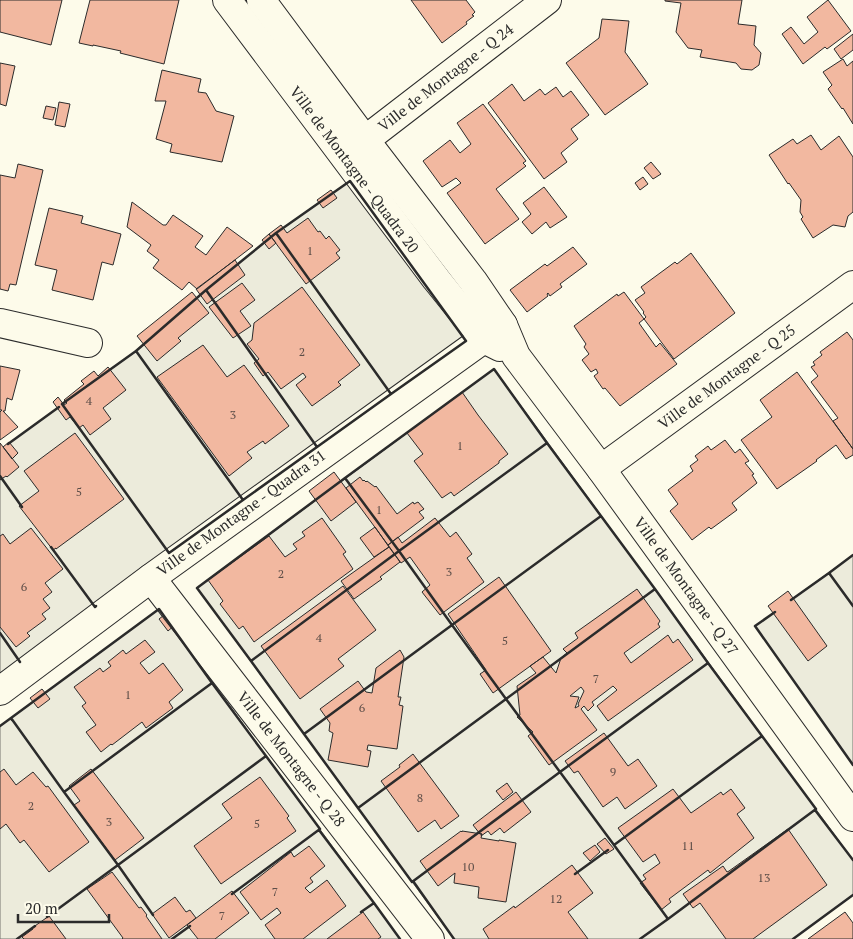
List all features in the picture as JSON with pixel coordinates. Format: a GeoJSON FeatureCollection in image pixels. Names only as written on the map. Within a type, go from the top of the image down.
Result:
{"type":"FeatureCollection","features":[{"type":"Feature","properties":{"kind":"street","name":"Ville de Montagne - Quadra 20"},"geometry":{"type":"LineString","coordinates":[[226,0],[354,147]]}},
{"type":"Feature","properties":{"kind":"street","name":"Ville de Montagne - Quadra 20"},"geometry":{"type":"LineString","coordinates":[[261,0],[436,279],[494,332]]}},
{"type":"Feature","properties":{"kind":"street","name":"Ville de Montagne - Q 24"},"geometry":{"type":"LineString","coordinates":[[354,147],[547,0]]}},
{"type":"Feature","properties":{"kind":"street","name":"Ville de Montagne - Q 25"},"geometry":{"type":"LineString","coordinates":[[601,469],[853,285]]}},
{"type":"Feature","properties":{"kind":"street"},"geometry":{"type":"LineString","coordinates":[[0,323],[88,343]]}},
{"type":"Feature","properties":{"kind":"street","name":"Ville de Montagne - Q 27"},"geometry":{"type":"LineString","coordinates":[[494,332],[516,356],[848,801]]}},
{"type":"Feature","properties":{"kind":"street","name":"Ville de Montagne - Quadra 31"},"geometry":{"type":"LineString","coordinates":[[0,691],[151,578],[494,332]]}},
{"type":"Feature","properties":{"kind":"street","name":"Ville de Montagne - Q 28"},"geometry":{"type":"LineString","coordinates":[[151,578],[430,939]]}},
{"type":"Feature","properties":{"kind":"shaded area"},"geometry":{"type":"Polygon","coordinates":[[[350,181],[466,341],[0,676],[0,450],[136,351],[206,290],[276,233],[350,181]]]}},
{"type":"Feature","properties":{"kind":"shaded area"},"geometry":{"type":"Polygon","coordinates":[[[494,369],[853,860],[853,895],[793,939],[454,939],[197,588],[494,369]]]}},
{"type":"Feature","properties":{"kind":"shaded area"},"geometry":{"type":"Polygon","coordinates":[[[853,555],[853,765],[755,626],[853,555]]]}},
{"type":"Feature","properties":{"kind":"shaded area"},"geometry":{"type":"Polygon","coordinates":[[[159,609],[400,939],[0,939],[0,726],[159,609]]]}},
{"type":"Feature","properties":{"kind":"building"},"geometry":{"type":"Polygon","coordinates":[[[0,0],[62,0],[51,45],[0,32],[0,0]]]}},
{"type":"Feature","properties":{"kind":"building"},"geometry":{"type":"Polygon","coordinates":[[[90,0],[179,0],[164,64],[120,53],[121,51],[79,43],[90,0]]]}},
{"type":"Feature","properties":{"kind":"building"},"geometry":{"type":"Polygon","coordinates":[[[411,0],[466,0],[475,12],[472,15],[474,16],[466,22],[467,24],[442,43],[411,0]]]}},
{"type":"Feature","properties":{"kind":"building"},"geometry":{"type":"Polygon","coordinates":[[[665,0],[742,0],[738,24],[756,26],[754,45],[761,53],[759,65],[752,70],[741,69],[736,63],[700,57],[702,50],[688,48],[676,32],[681,3],[665,0]]]}},
{"type":"Feature","properties":{"kind":"building"},"geometry":{"type":"Polygon","coordinates":[[[828,0],[851,31],[827,49],[825,47],[803,64],[782,34],[791,27],[804,44],[818,32],[807,17],[828,0]]]}},
{"type":"Feature","properties":{"kind":"building"},"geometry":{"type":"Polygon","coordinates":[[[602,19],[629,21],[625,52],[648,84],[605,115],[566,63],[599,38],[602,19]]]}},
{"type":"Feature","properties":{"kind":"building"},"geometry":{"type":"Polygon","coordinates":[[[853,34],[853,50],[841,59],[834,49],[853,34]]]}},
{"type":"Feature","properties":{"kind":"building"},"geometry":{"type":"Polygon","coordinates":[[[843,59],[847,66],[853,61],[853,124],[828,89],[832,85],[823,72],[843,59]]]}},
{"type":"Feature","properties":{"kind":"building"},"geometry":{"type":"Polygon","coordinates":[[[0,63],[15,66],[6,106],[0,104],[0,63]]]}},
{"type":"Feature","properties":{"kind":"building"},"geometry":{"type":"Polygon","coordinates":[[[162,70],[201,79],[198,92],[206,93],[216,111],[234,116],[222,162],[170,152],[172,144],[156,139],[166,101],[155,101],[162,70]]]}},
{"type":"Feature","properties":{"kind":"building"},"geometry":{"type":"Polygon","coordinates":[[[512,84],[524,101],[540,89],[545,95],[556,87],[563,97],[571,91],[589,115],[571,129],[578,139],[561,153],[567,162],[544,179],[488,103],[512,84]]]}},
{"type":"Feature","properties":{"kind":"building"},"geometry":{"type":"Polygon","coordinates":[[[59,102],[70,104],[65,127],[55,125],[59,102]]]}},
{"type":"Feature","properties":{"kind":"building"},"geometry":{"type":"Polygon","coordinates":[[[483,104],[526,161],[523,163],[526,166],[496,189],[519,219],[485,244],[447,193],[461,183],[456,178],[442,187],[423,161],[450,140],[460,153],[471,144],[457,123],[483,104]]]}},
{"type":"Feature","properties":{"kind":"building"},"geometry":{"type":"Polygon","coordinates":[[[46,106],[56,108],[53,120],[43,118],[46,106]]]}},
{"type":"Feature","properties":{"kind":"building"},"geometry":{"type":"Polygon","coordinates":[[[811,135],[821,150],[839,136],[853,157],[853,212],[848,216],[845,227],[833,225],[813,238],[801,219],[803,217],[800,212],[801,200],[769,155],[793,139],[797,144],[811,135]]]}},
{"type":"Feature","properties":{"kind":"building"},"geometry":{"type":"Polygon","coordinates":[[[651,162],[661,174],[653,179],[644,168],[651,162]]]}},
{"type":"Feature","properties":{"kind":"building"},"geometry":{"type":"Polygon","coordinates":[[[18,164],[43,170],[16,285],[10,284],[8,291],[0,289],[0,175],[15,178],[18,164]]]}},
{"type":"Feature","properties":{"kind":"building"},"geometry":{"type":"Polygon","coordinates":[[[643,177],[648,184],[640,190],[635,183],[643,177]]]}},
{"type":"Feature","properties":{"kind":"building"},"geometry":{"type":"Polygon","coordinates":[[[544,187],[567,217],[550,228],[546,222],[532,234],[522,222],[531,214],[523,203],[544,187]]]}},
{"type":"Feature","properties":{"kind":"building"},"geometry":{"type":"Polygon","coordinates":[[[331,190],[337,198],[323,208],[317,200],[331,190]]]}},
{"type":"Feature","properties":{"kind":"building"},"geometry":{"type":"Polygon","coordinates":[[[132,202],[163,225],[166,225],[173,215],[203,236],[195,247],[206,255],[227,227],[253,246],[197,289],[189,282],[182,290],[153,268],[159,260],[147,251],[151,245],[127,227],[132,202]]]}},
{"type":"Feature","properties":{"kind":"building"},"geometry":{"type":"Polygon","coordinates":[[[49,208],[83,216],[81,223],[121,234],[113,265],[102,262],[93,300],[52,290],[57,270],[35,265],[49,208]]]}},
{"type":"Feature","properties":{"kind":"building"},"geometry":{"type":"Polygon","coordinates":[[[308,218],[318,232],[320,231],[326,239],[329,236],[340,250],[336,253],[340,258],[306,284],[269,234],[281,225],[287,233],[308,218]]]}},
{"type":"Feature","properties":{"kind":"building"},"geometry":{"type":"Polygon","coordinates":[[[269,234],[276,243],[269,249],[262,240],[269,234]]]}},
{"type":"Feature","properties":{"kind":"building"},"geometry":{"type":"Polygon","coordinates":[[[573,247],[587,264],[560,284],[562,287],[550,296],[548,293],[548,296],[527,312],[510,290],[545,264],[547,266],[573,247]]]}},
{"type":"Feature","properties":{"kind":"building"},"geometry":{"type":"Polygon","coordinates":[[[691,253],[735,313],[674,359],[644,319],[646,317],[644,312],[635,300],[645,293],[641,287],[675,262],[677,264],[691,253]]]}},
{"type":"Feature","properties":{"kind":"building"},"geometry":{"type":"Polygon","coordinates":[[[235,260],[245,275],[207,304],[196,289],[235,260]]]}},
{"type":"Feature","properties":{"kind":"building"},"geometry":{"type":"Polygon","coordinates":[[[242,283],[255,300],[240,311],[251,326],[233,338],[209,307],[242,283]]]}},
{"type":"Feature","properties":{"kind":"building"},"geometry":{"type":"Polygon","coordinates":[[[302,287],[360,365],[338,382],[341,385],[312,406],[296,385],[306,377],[303,373],[281,389],[268,372],[263,376],[254,363],[259,359],[247,344],[252,340],[254,323],[302,287]]]}},
{"type":"Feature","properties":{"kind":"building"},"geometry":{"type":"Polygon","coordinates":[[[192,292],[209,313],[178,338],[181,341],[157,361],[137,336],[192,292]]]}},
{"type":"Feature","properties":{"kind":"building"},"geometry":{"type":"Polygon","coordinates":[[[624,292],[644,319],[639,323],[656,347],[660,343],[677,364],[620,406],[605,388],[603,389],[594,376],[598,373],[596,369],[591,372],[582,360],[589,354],[584,347],[586,344],[574,326],[617,294],[618,296],[624,292]]]}},
{"type":"Feature","properties":{"kind":"building"},"geometry":{"type":"Polygon","coordinates":[[[847,332],[853,340],[853,449],[833,421],[838,418],[811,382],[818,376],[811,367],[815,365],[813,362],[822,355],[820,352],[847,332]]]}},
{"type":"Feature","properties":{"kind":"building"},"geometry":{"type":"Polygon","coordinates":[[[203,345],[227,377],[244,365],[289,426],[265,444],[263,441],[247,452],[252,458],[229,476],[157,377],[203,345]]]}},
{"type":"Feature","properties":{"kind":"building"},"geometry":{"type":"Polygon","coordinates":[[[0,366],[20,370],[12,400],[7,398],[5,411],[3,411],[18,427],[0,440],[0,412],[2,410],[0,410],[0,366]]]}},
{"type":"Feature","properties":{"kind":"building"},"geometry":{"type":"Polygon","coordinates":[[[108,367],[126,390],[103,408],[111,419],[90,435],[83,425],[79,428],[70,417],[66,420],[53,402],[58,397],[64,405],[67,403],[64,400],[84,384],[81,381],[94,371],[98,376],[108,367]]]}},
{"type":"Feature","properties":{"kind":"building"},"geometry":{"type":"Polygon","coordinates":[[[797,372],[853,449],[853,455],[846,459],[836,445],[777,489],[741,440],[772,417],[760,400],[797,372]]]}},
{"type":"Feature","properties":{"kind":"building"},"geometry":{"type":"Polygon","coordinates":[[[462,392],[508,454],[499,463],[454,496],[451,492],[442,498],[414,461],[423,454],[407,433],[462,392]]]}},
{"type":"Feature","properties":{"kind":"building"},"geometry":{"type":"Polygon","coordinates":[[[75,433],[124,499],[53,550],[19,506],[39,491],[24,471],[75,433]]]}},
{"type":"Feature","properties":{"kind":"building"},"geometry":{"type":"Polygon","coordinates":[[[725,440],[735,453],[740,449],[749,461],[745,463],[754,474],[752,475],[757,483],[732,503],[737,510],[692,540],[670,511],[678,504],[668,490],[693,471],[690,466],[698,460],[695,456],[708,446],[711,450],[725,440]]]}},
{"type":"Feature","properties":{"kind":"building"},"geometry":{"type":"Polygon","coordinates":[[[9,442],[18,453],[12,459],[3,447],[9,442]]]}},
{"type":"Feature","properties":{"kind":"building"},"geometry":{"type":"Polygon","coordinates":[[[0,443],[19,467],[0,480],[0,443]]]}},
{"type":"Feature","properties":{"kind":"building"},"geometry":{"type":"Polygon","coordinates":[[[334,472],[356,502],[331,521],[309,491],[334,472]]]}},
{"type":"Feature","properties":{"kind":"building"},"geometry":{"type":"Polygon","coordinates":[[[360,477],[363,481],[376,486],[397,514],[413,502],[414,504],[418,502],[424,509],[419,512],[424,518],[388,545],[346,488],[360,477]]]}},
{"type":"Feature","properties":{"kind":"building"},"geometry":{"type":"Polygon","coordinates":[[[322,518],[346,552],[343,554],[353,569],[254,642],[243,626],[239,629],[220,604],[223,601],[208,580],[269,536],[285,557],[297,549],[293,544],[305,536],[302,532],[322,518]]]}},
{"type":"Feature","properties":{"kind":"building"},"geometry":{"type":"Polygon","coordinates":[[[435,518],[450,537],[456,532],[472,554],[467,558],[484,582],[440,615],[422,592],[430,585],[410,557],[401,563],[388,545],[398,537],[402,543],[435,518]]]}},
{"type":"Feature","properties":{"kind":"building"},"geometry":{"type":"Polygon","coordinates":[[[375,527],[389,547],[374,557],[360,538],[375,527]]]}},
{"type":"Feature","properties":{"kind":"building"},"geometry":{"type":"Polygon","coordinates":[[[31,528],[63,569],[45,583],[52,592],[43,599],[50,608],[42,614],[46,619],[27,633],[30,636],[16,647],[0,627],[0,536],[3,534],[10,544],[31,528]]]}},
{"type":"Feature","properties":{"kind":"building"},"geometry":{"type":"Polygon","coordinates":[[[389,547],[400,562],[380,577],[382,579],[354,599],[341,581],[389,547]]]}},
{"type":"Feature","properties":{"kind":"building"},"geometry":{"type":"Polygon","coordinates":[[[499,577],[551,651],[493,693],[480,674],[486,670],[448,614],[499,577]]]}},
{"type":"Feature","properties":{"kind":"building"},"geometry":{"type":"Polygon","coordinates":[[[343,586],[376,630],[338,659],[344,666],[300,699],[261,646],[343,586]]]}},
{"type":"Feature","properties":{"kind":"building"},"geometry":{"type":"Polygon","coordinates":[[[637,589],[660,621],[658,624],[660,627],[624,653],[631,663],[668,635],[673,643],[678,639],[693,660],[608,721],[597,706],[617,690],[613,686],[592,702],[594,705],[588,711],[584,706],[581,709],[597,730],[549,765],[528,736],[533,732],[517,717],[520,715],[517,686],[536,673],[530,666],[543,657],[556,673],[561,658],[567,653],[563,649],[578,638],[575,633],[637,589]],[[581,687],[570,696],[579,697],[575,708],[579,706],[578,704],[584,691],[581,687]]]}},
{"type":"Feature","properties":{"kind":"building"},"geometry":{"type":"Polygon","coordinates":[[[788,591],[827,646],[808,661],[768,606],[788,591]]]}},
{"type":"Feature","properties":{"kind":"building"},"geometry":{"type":"Polygon","coordinates":[[[168,612],[176,624],[168,631],[159,619],[168,612]]]}},
{"type":"Feature","properties":{"kind":"building"},"geometry":{"type":"Polygon","coordinates":[[[145,640],[155,652],[140,663],[149,674],[163,663],[183,690],[169,702],[173,708],[146,728],[142,722],[101,752],[86,732],[96,725],[82,706],[86,703],[74,687],[100,668],[103,672],[111,666],[108,662],[123,650],[126,654],[145,640]]]}},
{"type":"Feature","properties":{"kind":"building"},"geometry":{"type":"Polygon","coordinates":[[[400,650],[404,657],[398,697],[401,697],[399,705],[403,706],[397,749],[368,745],[367,750],[371,751],[368,767],[328,760],[333,733],[329,731],[330,723],[320,709],[358,681],[366,692],[372,693],[376,668],[400,650]]]}},
{"type":"Feature","properties":{"kind":"building"},"geometry":{"type":"Polygon","coordinates":[[[42,689],[50,699],[38,708],[30,698],[42,689]]]}},
{"type":"Feature","properties":{"kind":"building"},"geometry":{"type":"Polygon","coordinates":[[[604,733],[628,766],[638,759],[657,786],[625,809],[617,797],[603,807],[578,771],[574,773],[565,761],[604,733]]]}},
{"type":"Feature","properties":{"kind":"building"},"geometry":{"type":"Polygon","coordinates":[[[413,754],[459,816],[441,829],[435,820],[418,832],[381,781],[400,767],[399,765],[413,754]]]}},
{"type":"Feature","properties":{"kind":"building"},"geometry":{"type":"Polygon","coordinates":[[[4,769],[16,785],[33,772],[46,787],[48,786],[89,842],[49,872],[24,840],[20,843],[6,824],[0,829],[0,772],[4,769]]]}},
{"type":"Feature","properties":{"kind":"building"},"geometry":{"type":"Polygon","coordinates":[[[91,769],[144,838],[115,860],[74,805],[80,801],[69,786],[91,769]]]}},
{"type":"Feature","properties":{"kind":"building"},"geometry":{"type":"Polygon","coordinates":[[[260,777],[289,816],[287,818],[296,831],[221,884],[194,846],[232,818],[222,804],[260,777]]]}},
{"type":"Feature","properties":{"kind":"building"},"geometry":{"type":"Polygon","coordinates":[[[507,783],[513,792],[503,800],[496,791],[507,783]]]}},
{"type":"Feature","properties":{"kind":"building"},"geometry":{"type":"Polygon","coordinates":[[[673,789],[691,813],[721,792],[723,795],[731,789],[745,808],[737,814],[754,838],[710,873],[708,870],[669,899],[671,902],[661,910],[640,883],[646,879],[643,875],[660,863],[655,854],[643,862],[618,828],[673,789]]]}},
{"type":"Feature","properties":{"kind":"building"},"geometry":{"type":"Polygon","coordinates":[[[516,792],[531,812],[504,833],[500,828],[491,835],[488,831],[481,836],[482,834],[473,825],[516,792]]]}},
{"type":"Feature","properties":{"kind":"building"},"geometry":{"type":"Polygon","coordinates":[[[788,829],[827,885],[753,939],[726,939],[700,903],[693,908],[683,894],[723,866],[727,872],[729,871],[788,829]]]}},
{"type":"Feature","properties":{"kind":"building"},"geometry":{"type":"Polygon","coordinates":[[[461,831],[482,834],[481,838],[516,843],[506,902],[478,898],[479,887],[454,883],[455,873],[438,886],[420,861],[461,831]]]}},
{"type":"Feature","properties":{"kind":"building"},"geometry":{"type":"Polygon","coordinates":[[[605,838],[614,849],[606,854],[597,844],[605,838]]]}},
{"type":"Feature","properties":{"kind":"building"},"geometry":{"type":"Polygon","coordinates":[[[595,845],[600,852],[590,861],[583,853],[595,845]]]}},
{"type":"Feature","properties":{"kind":"building"},"geometry":{"type":"Polygon","coordinates":[[[309,846],[325,866],[310,878],[313,882],[305,888],[310,893],[327,880],[346,906],[303,939],[275,939],[265,925],[281,913],[277,908],[261,920],[240,892],[291,852],[294,857],[309,846]]]}},
{"type":"Feature","properties":{"kind":"building"},"geometry":{"type":"Polygon","coordinates":[[[572,865],[593,893],[568,912],[588,939],[489,939],[483,929],[514,906],[515,908],[572,865]]]}},
{"type":"Feature","properties":{"kind":"building"},"geometry":{"type":"Polygon","coordinates":[[[112,872],[139,908],[141,907],[147,915],[162,939],[122,939],[87,889],[112,872]]]}},
{"type":"Feature","properties":{"kind":"building"},"geometry":{"type":"Polygon","coordinates":[[[232,891],[249,913],[215,939],[198,939],[187,925],[232,891]]]}},
{"type":"Feature","properties":{"kind":"building"},"geometry":{"type":"Polygon","coordinates":[[[175,897],[186,912],[190,910],[196,918],[169,938],[152,914],[175,897]]]}},
{"type":"Feature","properties":{"kind":"building"},"geometry":{"type":"Polygon","coordinates":[[[363,912],[381,937],[378,939],[327,939],[363,912]]]}},
{"type":"Feature","properties":{"kind":"building"},"geometry":{"type":"Polygon","coordinates":[[[845,912],[853,923],[853,939],[808,939],[845,912]]]}},
{"type":"Feature","properties":{"kind":"building"},"geometry":{"type":"Polygon","coordinates":[[[49,916],[66,939],[24,939],[22,937],[32,928],[49,916]]]}},
{"type":"Feature","properties":{"kind":"wall"},"geometry":{"type":"LineString","coordinates":[[350,181],[466,341],[391,394],[276,233],[350,181]]}},
{"type":"Feature","properties":{"kind":"wall"},"geometry":{"type":"LineString","coordinates":[[276,233],[391,394],[317,447],[206,290],[276,233]]}},
{"type":"Feature","properties":{"kind":"wall"},"geometry":{"type":"LineString","coordinates":[[206,290],[317,447],[243,500],[136,351],[206,290]]}},
{"type":"Feature","properties":{"kind":"wall"},"geometry":{"type":"LineString","coordinates":[[136,351],[243,500],[169,553],[62,404],[136,351]]}},
{"type":"Feature","properties":{"kind":"wall"},"geometry":{"type":"LineString","coordinates":[[494,369],[547,443],[399,551],[345,478],[494,369]]}},
{"type":"Feature","properties":{"kind":"wall"},"geometry":{"type":"LineString","coordinates":[[8,444],[59,407]]}},
{"type":"Feature","properties":{"kind":"wall"},"geometry":{"type":"LineString","coordinates":[[547,443],[601,516],[452,625],[399,551],[547,443]]}},
{"type":"Feature","properties":{"kind":"wall"},"geometry":{"type":"LineString","coordinates":[[0,476],[22,507]]}},
{"type":"Feature","properties":{"kind":"wall"},"geometry":{"type":"LineString","coordinates":[[345,478],[399,551],[251,661],[197,588],[345,478]]}},
{"type":"Feature","properties":{"kind":"wall"},"geometry":{"type":"LineString","coordinates":[[601,516],[655,589],[506,699],[452,625],[601,516]]}},
{"type":"Feature","properties":{"kind":"wall"},"geometry":{"type":"LineString","coordinates":[[51,547],[96,606]]}},
{"type":"Feature","properties":{"kind":"wall"},"geometry":{"type":"LineString","coordinates":[[399,551],[452,625],[304,734],[251,661],[399,551]]}},
{"type":"Feature","properties":{"kind":"wall"},"geometry":{"type":"LineString","coordinates":[[830,573],[853,555]]}},
{"type":"Feature","properties":{"kind":"wall"},"geometry":{"type":"LineString","coordinates":[[791,600],[829,573],[853,606]]}},
{"type":"Feature","properties":{"kind":"wall"},"geometry":{"type":"LineString","coordinates":[[655,589],[708,663],[560,772],[506,699],[655,589]]}},
{"type":"Feature","properties":{"kind":"wall"},"geometry":{"type":"LineString","coordinates":[[159,609],[212,683],[64,792],[11,718],[159,609]]}},
{"type":"Feature","properties":{"kind":"wall"},"geometry":{"type":"LineString","coordinates":[[775,612],[755,626],[853,765]]}},
{"type":"Feature","properties":{"kind":"wall"},"geometry":{"type":"LineString","coordinates":[[452,625],[506,699],[358,808],[304,734],[452,625]]}},
{"type":"Feature","properties":{"kind":"wall"},"geometry":{"type":"LineString","coordinates":[[0,633],[20,662]]}},
{"type":"Feature","properties":{"kind":"wall"},"geometry":{"type":"LineString","coordinates":[[708,663],[762,736],[614,845],[560,772],[708,663]]}},
{"type":"Feature","properties":{"kind":"wall"},"geometry":{"type":"LineString","coordinates":[[212,683],[266,756],[118,865],[64,792],[212,683]]}},
{"type":"Feature","properties":{"kind":"wall"},"geometry":{"type":"LineString","coordinates":[[506,699],[560,772],[412,882],[358,808],[506,699]]}},
{"type":"Feature","properties":{"kind":"wall"},"geometry":{"type":"LineString","coordinates":[[0,726],[11,718],[12,720]]}},
{"type":"Feature","properties":{"kind":"wall"},"geometry":{"type":"LineString","coordinates":[[762,736],[816,809],[668,919],[614,845],[762,736]]}},
{"type":"Feature","properties":{"kind":"wall"},"geometry":{"type":"LineString","coordinates":[[153,915],[118,865],[266,756],[320,829],[232,894]]}},
{"type":"Feature","properties":{"kind":"wall"},"geometry":{"type":"LineString","coordinates":[[815,810],[853,860]]}},
{"type":"Feature","properties":{"kind":"wall"},"geometry":{"type":"LineString","coordinates":[[319,830],[374,903],[361,912]]}},
{"type":"Feature","properties":{"kind":"wall"},"geometry":{"type":"LineString","coordinates":[[575,874],[608,850]]}},
{"type":"Feature","properties":{"kind":"wall"},"geometry":{"type":"LineString","coordinates":[[47,917],[118,865]]}},
{"type":"Feature","properties":{"kind":"wall"},"geometry":{"type":"LineString","coordinates":[[413,881],[454,939]]}},
{"type":"Feature","properties":{"kind":"wall"},"geometry":{"type":"LineString","coordinates":[[793,939],[853,895]]}},
{"type":"Feature","properties":{"kind":"wall"},"geometry":{"type":"LineString","coordinates":[[374,903],[400,939]]}},
{"type":"Feature","properties":{"kind":"wall"},"geometry":{"type":"LineString","coordinates":[[640,939],[667,918]]}},
{"type":"Feature","properties":{"kind":"wall"},"geometry":{"type":"LineString","coordinates":[[17,939],[35,926]]}},
{"type":"Feature","properties":{"kind":"wall"},"geometry":{"type":"LineString","coordinates":[[172,939],[190,926]]}}]}
